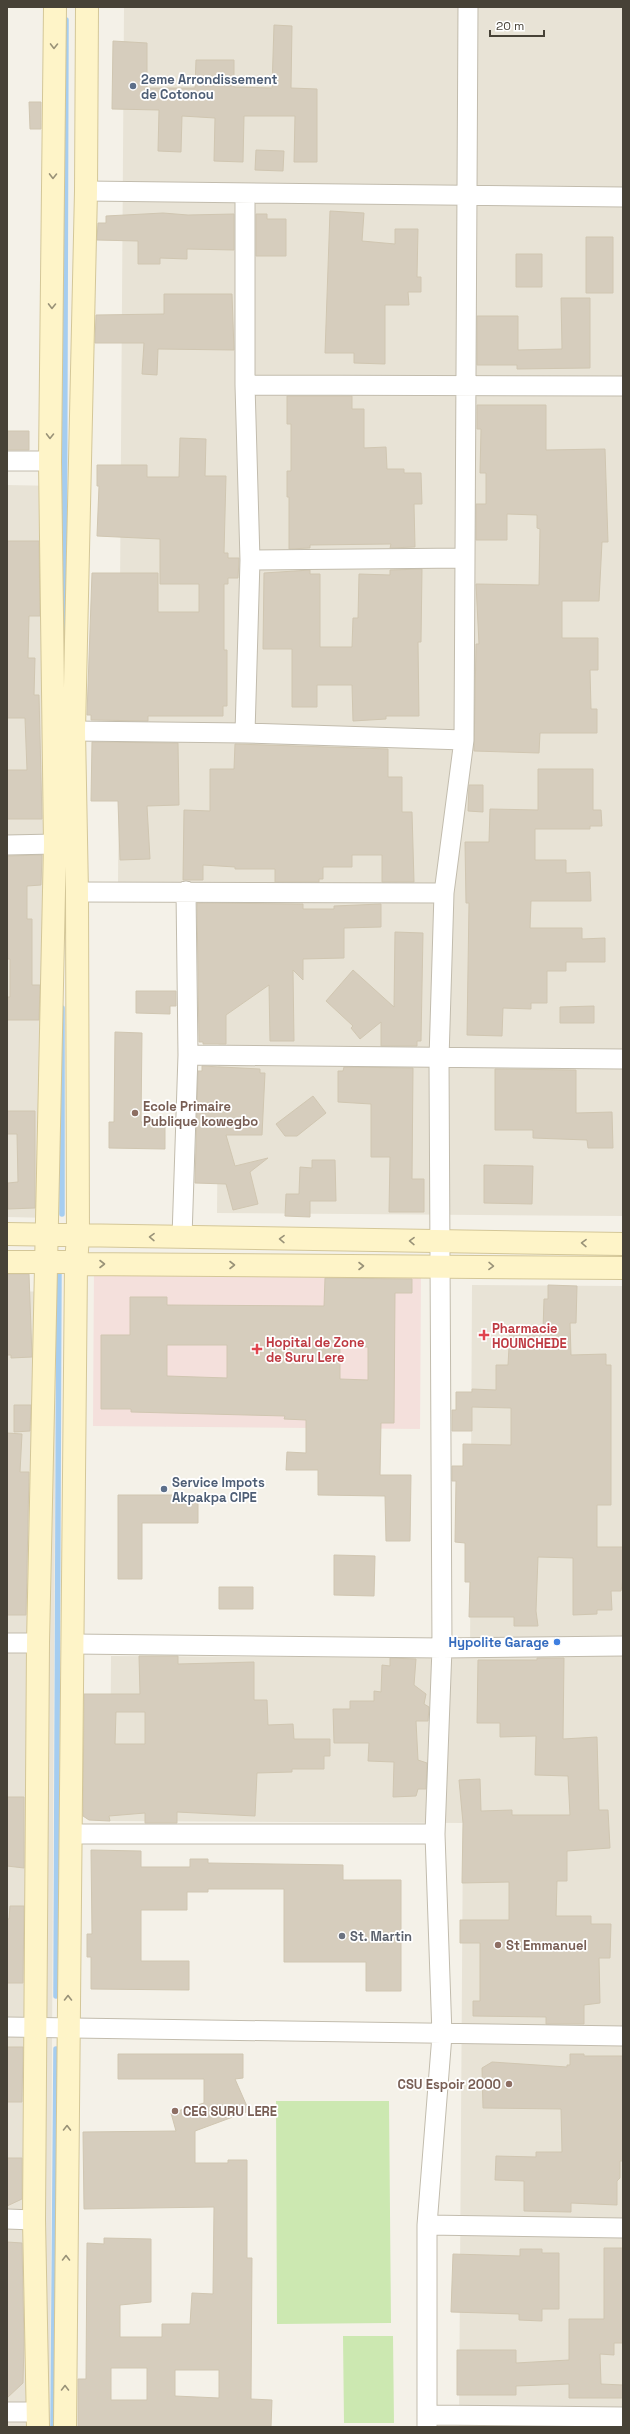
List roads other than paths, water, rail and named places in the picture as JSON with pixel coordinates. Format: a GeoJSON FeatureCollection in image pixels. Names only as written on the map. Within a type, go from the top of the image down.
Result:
{"type":"FeatureCollection","features":[{"type":"Feature","properties":{"kind":"street"},"geometry":{"type":"LineString","coordinates":[[7,2412],[38,2420],[34,2220],[38,1643],[55,844],[50,461],[55,7]]}},
{"type":"Feature","properties":{"kind":"street"},"geometry":{"type":"LineString","coordinates":[[65,2427],[76,1264],[78,1236],[77,892],[74,731],[86,191],[87,7]]}},
{"type":"Feature","properties":{"kind":"street"},"geometry":{"type":"LineString","coordinates":[[468,7],[464,740],[444,893],[439,1059],[442,1648],[435,1834],[442,2035],[427,2225],[427,2421],[623,2418]]}},
{"type":"Feature","properties":{"kind":"street"},"geometry":{"type":"LineString","coordinates":[[86,191],[623,197]]}},
{"type":"Feature","properties":{"kind":"street"},"geometry":{"type":"LineString","coordinates":[[245,193],[245,385],[250,560],[245,733]]}},
{"type":"Feature","properties":{"kind":"street"},"geometry":{"type":"LineString","coordinates":[[245,385],[623,386]]}},
{"type":"Feature","properties":{"kind":"street"},"geometry":{"type":"LineString","coordinates":[[7,461],[50,461]]}},
{"type":"Feature","properties":{"kind":"street"},"geometry":{"type":"LineString","coordinates":[[250,560],[464,558]]}},
{"type":"Feature","properties":{"kind":"street"},"geometry":{"type":"LineString","coordinates":[[74,731],[245,733],[464,740]]}},
{"type":"Feature","properties":{"kind":"street"},"geometry":{"type":"LineString","coordinates":[[7,846],[55,844]]}},
{"type":"Feature","properties":{"kind":"street"},"geometry":{"type":"LineString","coordinates":[[77,892],[186,891],[444,893]]}},
{"type":"Feature","properties":{"kind":"street"},"geometry":{"type":"LineString","coordinates":[[182,1237],[188,1055],[186,891]]}},
{"type":"Feature","properties":{"kind":"street"},"geometry":{"type":"LineString","coordinates":[[188,1055],[439,1059],[623,1059]]}},
{"type":"Feature","properties":{"kind":"street"},"geometry":{"type":"LineString","coordinates":[[7,1234],[623,1244]]}},
{"type":"Feature","properties":{"kind":"street"},"geometry":{"type":"LineString","coordinates":[[7,1262],[71,1262],[76,1264],[623,1268]]}},
{"type":"Feature","properties":{"kind":"street"},"geometry":{"type":"LineString","coordinates":[[7,1643],[38,1643]]}},
{"type":"Feature","properties":{"kind":"street"},"geometry":{"type":"LineString","coordinates":[[73,1644],[442,1648],[623,1646]]}},
{"type":"Feature","properties":{"kind":"street"},"geometry":{"type":"LineString","coordinates":[[70,1834],[435,1834]]}},
{"type":"Feature","properties":{"kind":"street"},"geometry":{"type":"LineString","coordinates":[[7,2027],[442,2035],[623,2036]]}},
{"type":"Feature","properties":{"kind":"street"},"geometry":{"type":"LineString","coordinates":[[7,2219],[34,2220]]}},
{"type":"Feature","properties":{"kind":"street"},"geometry":{"type":"LineString","coordinates":[[427,2225],[623,2228]]}},
{"type":"Feature","properties":{"kind":"waterway"},"geometry":{"type":"LineString","coordinates":[[64,678],[66,20]]}},
{"type":"Feature","properties":{"kind":"waterway"},"geometry":{"type":"LineString","coordinates":[[62,1008],[62,1214]]}},
{"type":"Feature","properties":{"kind":"waterway"},"geometry":{"type":"LineString","coordinates":[[56,1996],[59,1268]]}},
{"type":"Feature","properties":{"kind":"waterway"},"geometry":{"type":"LineString","coordinates":[[53,2427],[56,2049]]}},
{"type":"Feature","properties":{"kind":"place","name":"2eme Arrondissement de Cotonou"},"geometry":{"type":"Point","coordinates":[133,86]}},
{"type":"Feature","properties":{"kind":"place","name":"Ecole Primaire Publique kowegbo"},"geometry":{"type":"Point","coordinates":[135,1113]}},
{"type":"Feature","properties":{"kind":"place","name":"Pharmacie HOUNCHEDE"},"geometry":{"type":"Point","coordinates":[484,1335]}},
{"type":"Feature","properties":{"kind":"place","name":"Hopital de Zone de Suru Lere"},"geometry":{"type":"Point","coordinates":[257,1349]}},
{"type":"Feature","properties":{"kind":"place","name":"Service Impots Akpakpa CIPE"},"geometry":{"type":"Point","coordinates":[164,1489]}},
{"type":"Feature","properties":{"kind":"place","name":"Hypolite Garage"},"geometry":{"type":"Point","coordinates":[557,1642]}},
{"type":"Feature","properties":{"kind":"place","name":"St. Martin"},"geometry":{"type":"Point","coordinates":[342,1936]}},
{"type":"Feature","properties":{"kind":"place","name":"St Emmanuel"},"geometry":{"type":"Point","coordinates":[498,1945]}},
{"type":"Feature","properties":{"kind":"place","name":"CSU Espoir 2000"},"geometry":{"type":"Point","coordinates":[509,2084]}},
{"type":"Feature","properties":{"kind":"place","name":"CEG SURU LERE"},"geometry":{"type":"Point","coordinates":[175,2111]}}]}
